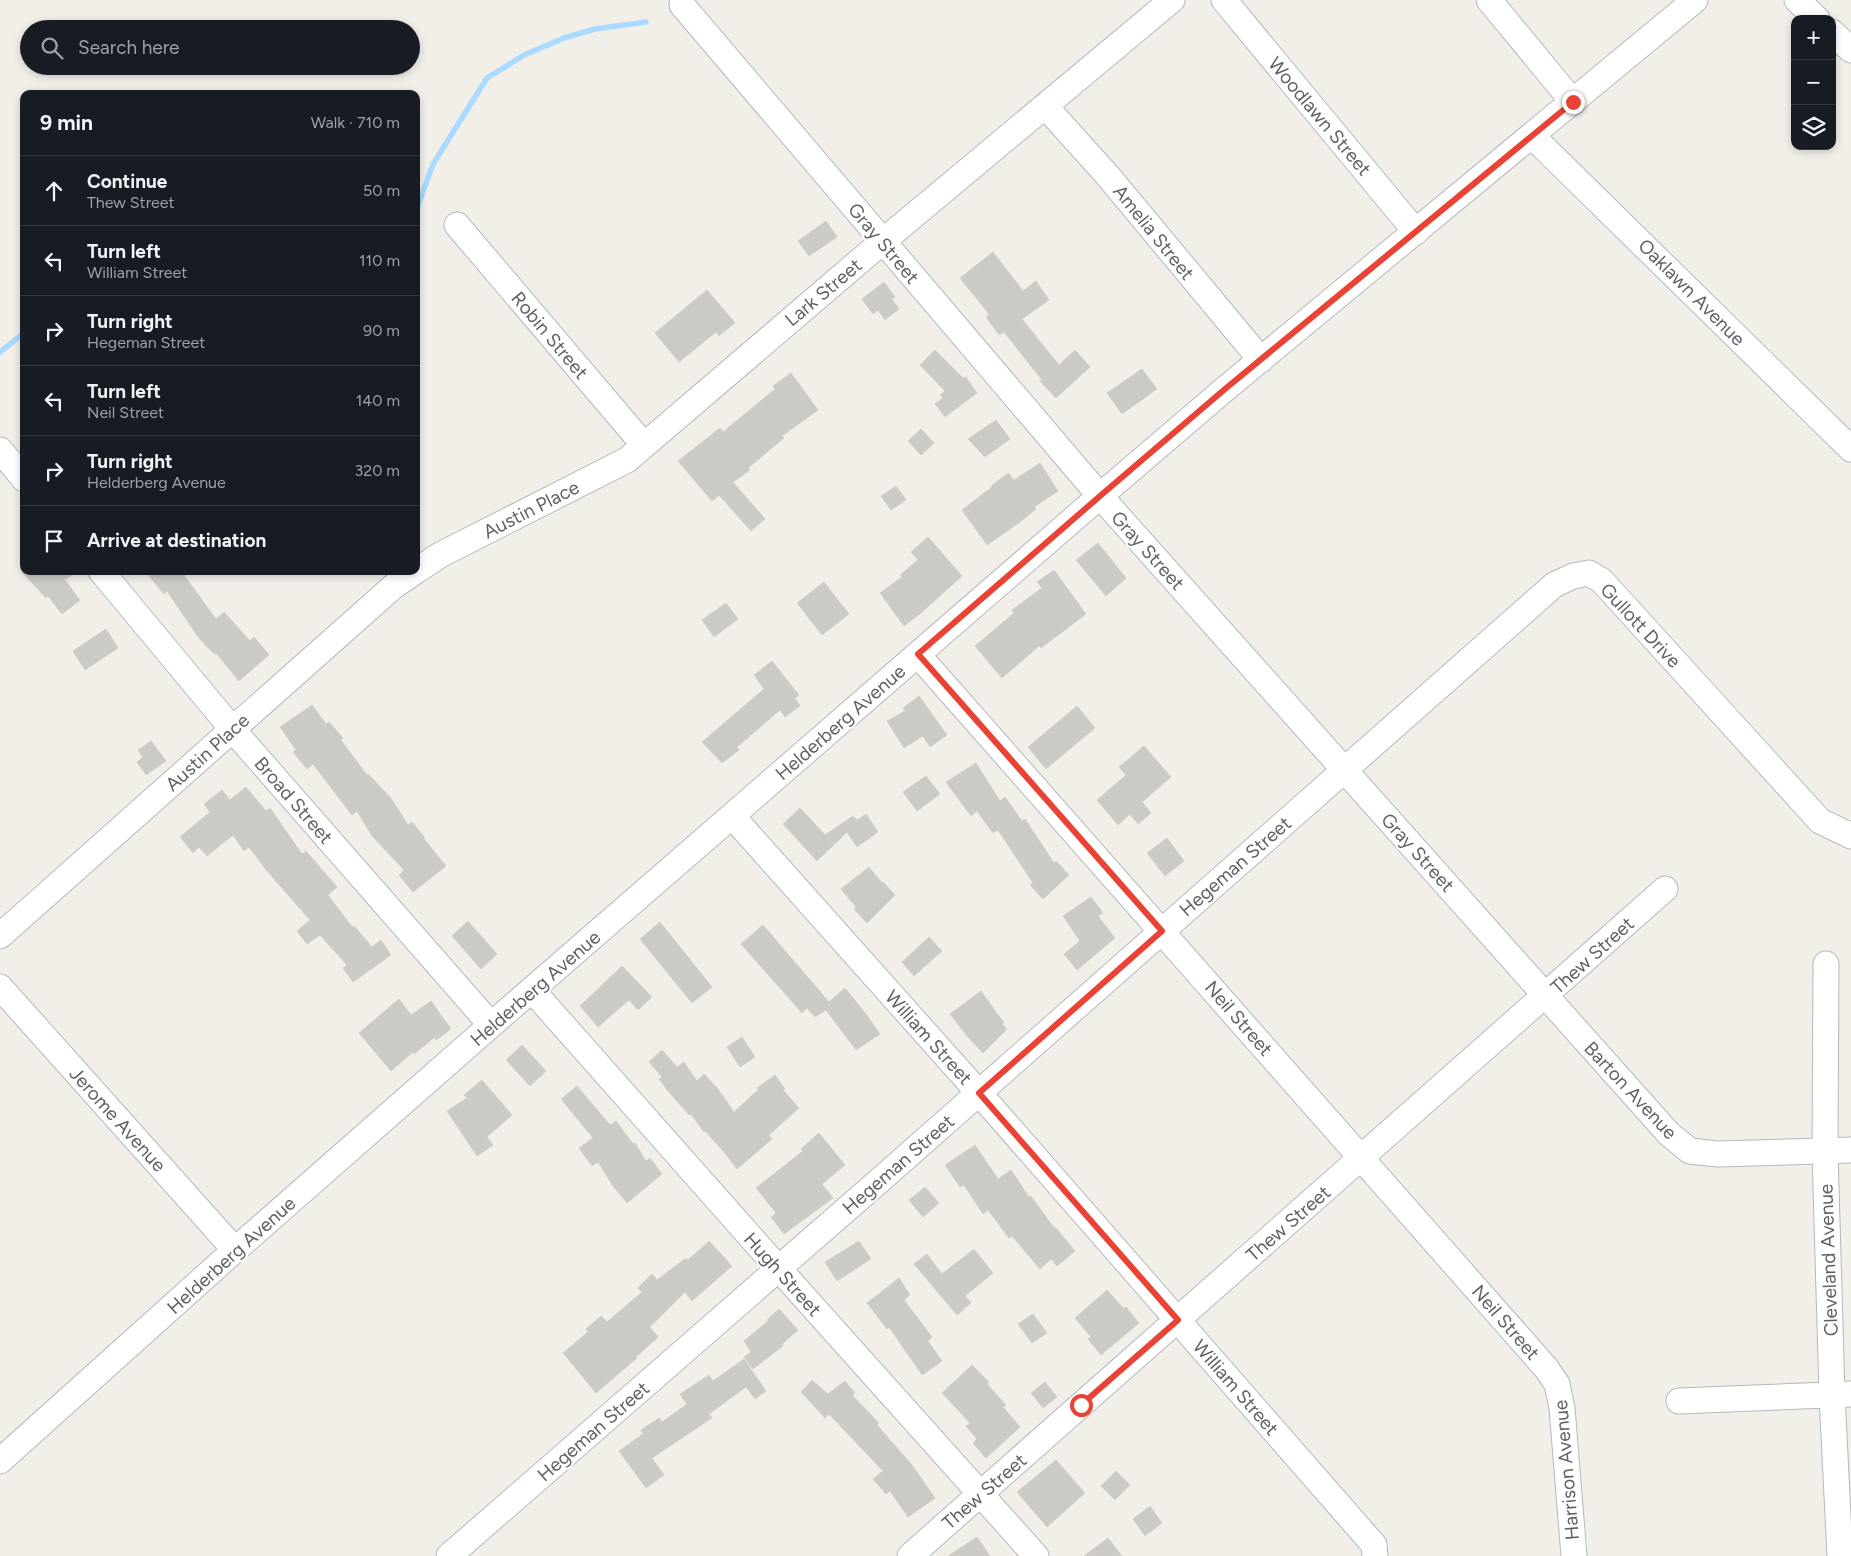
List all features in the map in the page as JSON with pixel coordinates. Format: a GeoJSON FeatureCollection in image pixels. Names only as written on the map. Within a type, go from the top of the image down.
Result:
{"type":"FeatureCollection","features":[{"type":"Feature","properties":{"kind":"street","name":"Lark Street"},"geometry":{"type":"LineString","coordinates":[[643,444],[1172,0]]}},
{"type":"Feature","properties":{"kind":"street","name":"Woodlawn Street"},"geometry":{"type":"LineString","coordinates":[[1224,0],[1416,232]]}},
{"type":"Feature","properties":{"kind":"street"},"geometry":{"type":"LineString","coordinates":[[1489,0],[1573,102]]}},
{"type":"Feature","properties":{"kind":"street","name":"Helderberg Avenue"},"geometry":{"type":"LineString","coordinates":[[0,1461],[235,1250],[491,1025],[1100,496],[1225,389],[1695,0]]}},
{"type":"Feature","properties":{"kind":"street"},"geometry":{"type":"LineString","coordinates":[[1797,0],[1814,15]]}},
{"type":"Feature","properties":{"kind":"street","name":"Gray Street"},"geometry":{"type":"LineString","coordinates":[[682,6],[1100,496],[1545,996]]}},
{"type":"Feature","properties":{"kind":"street"},"geometry":{"type":"LineString","coordinates":[[1836,36],[1851,50]]}},
{"type":"Feature","properties":{"kind":"street","name":"Amelia Street"},"geometry":{"type":"LineString","coordinates":[[1044,106],[1108,176],[1261,360]]}},
{"type":"Feature","properties":{"kind":"street","name":"Oaklawn Avenue"},"geometry":{"type":"LineString","coordinates":[[1532,136],[1851,449]]}},
{"type":"Feature","properties":{"kind":"street","name":"Robin Street"},"geometry":{"type":"LineString","coordinates":[[457,225],[643,444]]}},
{"type":"Feature","properties":{"kind":"street","name":"Austin Place"},"geometry":{"type":"LineString","coordinates":[[420,568],[440,554],[627,460],[643,444]]}},
{"type":"Feature","properties":{"kind":"street"},"geometry":{"type":"LineString","coordinates":[[0,450],[20,473]]}},
{"type":"Feature","properties":{"kind":"street","name":"Gullott Drive"},"geometry":{"type":"LineString","coordinates":[[1344,770],[1554,585],[1573,576],[1589,573],[1602,582],[1820,821],[1851,836]]}},
{"type":"Feature","properties":{"kind":"street","name":"Broad Street"},"geometry":{"type":"LineString","coordinates":[[104,575],[233,730],[491,1025]]}},
{"type":"Feature","properties":{"kind":"street","name":"Austin Place"},"geometry":{"type":"LineString","coordinates":[[0,936],[394,586],[410,575]]}},
{"type":"Feature","properties":{"kind":"street","name":"Neil Street"},"geometry":{"type":"LineString","coordinates":[[918,654],[1546,1368],[1557,1384]]}},
{"type":"Feature","properties":{"kind":"street","name":"Hegeman Street"},"geometry":{"type":"LineString","coordinates":[[449,1556],[779,1269],[1344,770]]}},
{"type":"Feature","properties":{"kind":"street","name":"William Street"},"geometry":{"type":"LineString","coordinates":[[732,816],[979,1093],[1374,1545],[1375,1556]]}},
{"type":"Feature","properties":{"kind":"street","name":"Thew Street"},"geometry":{"type":"LineString","coordinates":[[910,1556],[1665,889]]}},
{"type":"Feature","properties":{"kind":"street","name":"Cleveland Avenue"},"geometry":{"type":"LineString","coordinates":[[1826,964],[1825,1151],[1841,1395],[1840,1556]]}},
{"type":"Feature","properties":{"kind":"street","name":"Jerome Avenue"},"geometry":{"type":"LineString","coordinates":[[0,987],[235,1250]]}},
{"type":"Feature","properties":{"kind":"street","name":"Hugh Street"},"geometry":{"type":"LineString","coordinates":[[532,990],[1036,1556]]}},
{"type":"Feature","properties":{"kind":"street","name":"Barton Avenue"},"geometry":{"type":"LineString","coordinates":[[1545,996],[1669,1134],[1690,1151],[1718,1154],[1851,1150]]}},
{"type":"Feature","properties":{"kind":"street","name":"Harrison Avenue"},"geometry":{"type":"LineString","coordinates":[[1557,1384],[1562,1408],[1574,1556]]}},
{"type":"Feature","properties":{"kind":"street"},"geometry":{"type":"LineString","coordinates":[[1679,1401],[1841,1395]]}},
{"type":"Feature","properties":{"kind":"building"},"geometry":{"type":"Polygon","coordinates":[[[826,221],[837,237],[809,256],[798,241],[826,221]]]}},
{"type":"Feature","properties":{"kind":"building"},"geometry":{"type":"Polygon","coordinates":[[[993,252],[1023,291],[1036,281],[1049,300],[1022,319],[1059,365],[1075,350],[1090,367],[1056,398],[1040,381],[1042,380],[1004,332],[999,335],[986,317],[989,314],[960,278],[993,252]]]}},
{"type":"Feature","properties":{"kind":"building"},"geometry":{"type":"Polygon","coordinates":[[[884,282],[895,297],[892,299],[899,309],[885,320],[878,310],[873,314],[862,299],[884,282]]]}},
{"type":"Feature","properties":{"kind":"building"},"geometry":{"type":"Polygon","coordinates":[[[707,290],[735,323],[719,336],[716,332],[679,362],[655,333],[707,290]]]}},
{"type":"Feature","properties":{"kind":"building"},"geometry":{"type":"Polygon","coordinates":[[[935,350],[963,378],[966,377],[977,393],[945,417],[935,404],[943,398],[940,395],[945,391],[920,365],[935,350]]]}},
{"type":"Feature","properties":{"kind":"building"},"geometry":{"type":"Polygon","coordinates":[[[1142,369],[1157,389],[1122,414],[1107,393],[1142,369]]]}},
{"type":"Feature","properties":{"kind":"building"},"geometry":{"type":"Polygon","coordinates":[[[791,373],[818,410],[782,436],[784,438],[748,468],[750,470],[733,482],[765,519],[751,531],[719,495],[712,501],[678,461],[720,428],[723,432],[775,389],[773,386],[791,373]]]}},
{"type":"Feature","properties":{"kind":"building"},"geometry":{"type":"Polygon","coordinates":[[[996,420],[1010,439],[985,457],[968,439],[996,420]]]}},
{"type":"Feature","properties":{"kind":"building"},"geometry":{"type":"Polygon","coordinates":[[[921,429],[934,443],[921,455],[908,441],[921,429]]]}},
{"type":"Feature","properties":{"kind":"building"},"geometry":{"type":"Polygon","coordinates":[[[1040,463],[1058,491],[1034,507],[1036,509],[1020,522],[987,545],[962,510],[1008,473],[1014,480],[1040,463]]]}},
{"type":"Feature","properties":{"kind":"building"},"geometry":{"type":"Polygon","coordinates":[[[896,486],[906,500],[891,510],[881,496],[896,486]]]}},
{"type":"Feature","properties":{"kind":"building"},"geometry":{"type":"Polygon","coordinates":[[[928,537],[962,576],[904,626],[880,593],[902,577],[900,575],[918,560],[911,552],[928,537]]]}},
{"type":"Feature","properties":{"kind":"building"},"geometry":{"type":"Polygon","coordinates":[[[1098,543],[1126,578],[1106,596],[1076,560],[1098,543]]]}},
{"type":"Feature","properties":{"kind":"building"},"geometry":{"type":"Polygon","coordinates":[[[1054,570],[1086,614],[1041,648],[1039,646],[1002,678],[975,646],[1014,613],[1012,610],[1042,588],[1037,582],[1054,570]]]}},
{"type":"Feature","properties":{"kind":"building"},"geometry":{"type":"Polygon","coordinates":[[[25,575],[72,575],[65,580],[80,600],[62,614],[48,596],[46,598],[25,575]]]}},
{"type":"Feature","properties":{"kind":"building"},"geometry":{"type":"Polygon","coordinates":[[[148,575],[184,575],[216,619],[224,612],[250,641],[254,637],[269,655],[239,681],[216,653],[214,654],[198,637],[167,591],[164,594],[148,575]]]}},
{"type":"Feature","properties":{"kind":"building"},"geometry":{"type":"Polygon","coordinates":[[[824,582],[849,614],[822,635],[797,603],[824,582]]]}},
{"type":"Feature","properties":{"kind":"building"},"geometry":{"type":"Polygon","coordinates":[[[726,603],[738,619],[714,637],[702,620],[726,603]]]}},
{"type":"Feature","properties":{"kind":"building"},"geometry":{"type":"Polygon","coordinates":[[[106,629],[118,648],[85,670],[73,651],[106,629]]]}},
{"type":"Feature","properties":{"kind":"building"},"geometry":{"type":"Polygon","coordinates":[[[772,661],[799,695],[795,698],[800,706],[785,717],[780,710],[737,747],[739,750],[722,763],[702,742],[764,689],[754,675],[772,661]]]}},
{"type":"Feature","properties":{"kind":"building"},"geometry":{"type":"Polygon","coordinates":[[[919,696],[947,735],[930,747],[923,736],[904,748],[887,721],[905,711],[903,708],[919,696]]]}},
{"type":"Feature","properties":{"kind":"building"},"geometry":{"type":"Polygon","coordinates":[[[312,705],[326,724],[329,722],[343,738],[341,740],[367,775],[391,798],[408,825],[412,822],[446,866],[413,892],[399,875],[404,870],[372,836],[357,811],[352,815],[313,764],[307,769],[293,752],[296,750],[280,727],[312,705]]]}},
{"type":"Feature","properties":{"kind":"building"},"geometry":{"type":"Polygon","coordinates":[[[1077,706],[1095,728],[1046,769],[1028,747],[1077,706]]]}},
{"type":"Feature","properties":{"kind":"building"},"geometry":{"type":"Polygon","coordinates":[[[151,741],[166,761],[146,775],[137,762],[143,757],[138,750],[151,741]]]}},
{"type":"Feature","properties":{"kind":"building"},"geometry":{"type":"Polygon","coordinates":[[[1144,746],[1171,777],[1142,802],[1151,813],[1138,824],[1130,814],[1118,825],[1097,800],[1126,775],[1119,767],[1144,746]]]}},
{"type":"Feature","properties":{"kind":"building"},"geometry":{"type":"Polygon","coordinates":[[[976,763],[1000,801],[1005,797],[1022,821],[1025,819],[1054,863],[1056,861],[1069,875],[1043,899],[1030,885],[1033,883],[998,830],[993,833],[977,811],[971,816],[946,782],[976,763]]]}},
{"type":"Feature","properties":{"kind":"building"},"geometry":{"type":"Polygon","coordinates":[[[926,776],[940,794],[917,811],[903,792],[926,776]]]}},
{"type":"Feature","properties":{"kind":"building"},"geometry":{"type":"Polygon","coordinates":[[[246,787],[266,811],[270,808],[302,854],[306,851],[337,887],[328,895],[352,927],[354,926],[372,947],[381,940],[391,955],[353,982],[343,968],[347,965],[320,935],[307,944],[297,931],[310,920],[267,871],[249,847],[244,851],[233,835],[207,856],[199,847],[193,853],[180,837],[210,812],[204,804],[222,790],[230,800],[246,787]]]}},
{"type":"Feature","properties":{"kind":"building"},"geometry":{"type":"Polygon","coordinates":[[[800,808],[825,835],[853,816],[857,820],[866,814],[878,832],[857,847],[847,832],[817,861],[783,824],[800,808]]]}},
{"type":"Feature","properties":{"kind":"building"},"geometry":{"type":"Polygon","coordinates":[[[1167,838],[1184,861],[1165,876],[1147,853],[1167,838]]]}},
{"type":"Feature","properties":{"kind":"building"},"geometry":{"type":"Polygon","coordinates":[[[869,867],[895,895],[867,923],[854,909],[856,907],[841,889],[869,867]]]}},
{"type":"Feature","properties":{"kind":"building"},"geometry":{"type":"Polygon","coordinates":[[[1091,897],[1103,913],[1098,916],[1115,938],[1077,970],[1064,954],[1080,941],[1063,916],[1091,897]]]}},
{"type":"Feature","properties":{"kind":"building"},"geometry":{"type":"Polygon","coordinates":[[[468,921],[497,954],[481,969],[452,936],[468,921]]]}},
{"type":"Feature","properties":{"kind":"building"},"geometry":{"type":"Polygon","coordinates":[[[660,922],[712,987],[692,1003],[640,939],[660,922]]]}},
{"type":"Feature","properties":{"kind":"building"},"geometry":{"type":"Polygon","coordinates":[[[763,925],[829,1002],[845,988],[880,1034],[856,1050],[826,1010],[815,1017],[807,1008],[802,1013],[741,944],[763,925]]]}},
{"type":"Feature","properties":{"kind":"building"},"geometry":{"type":"Polygon","coordinates":[[[929,937],[942,951],[914,976],[902,962],[929,937]]]}},
{"type":"Feature","properties":{"kind":"building"},"geometry":{"type":"Polygon","coordinates":[[[622,966],[652,997],[638,1010],[629,1000],[598,1027],[580,1006],[622,966]]]}},
{"type":"Feature","properties":{"kind":"building"},"geometry":{"type":"Polygon","coordinates":[[[981,991],[1007,1029],[983,1053],[950,1014],[981,991]]]}},
{"type":"Feature","properties":{"kind":"building"},"geometry":{"type":"Polygon","coordinates":[[[399,999],[411,1015],[431,1001],[451,1029],[436,1040],[435,1037],[414,1054],[413,1052],[391,1071],[359,1033],[399,999]]]}},
{"type":"Feature","properties":{"kind":"building"},"geometry":{"type":"Polygon","coordinates":[[[742,1037],[755,1057],[740,1067],[727,1047],[742,1037]]]}},
{"type":"Feature","properties":{"kind":"building"},"geometry":{"type":"Polygon","coordinates":[[[522,1045],[546,1071],[530,1086],[506,1060],[522,1045]]]}},
{"type":"Feature","properties":{"kind":"building"},"geometry":{"type":"Polygon","coordinates":[[[662,1050],[677,1067],[684,1062],[697,1081],[704,1074],[718,1089],[734,1112],[758,1090],[757,1088],[775,1075],[785,1089],[783,1090],[799,1108],[769,1135],[772,1139],[737,1169],[659,1079],[662,1077],[649,1062],[662,1050]]]}},
{"type":"Feature","properties":{"kind":"building"},"geometry":{"type":"Polygon","coordinates":[[[482,1080],[512,1115],[487,1137],[493,1145],[477,1156],[447,1111],[467,1098],[464,1095],[482,1080]]]}},
{"type":"Feature","properties":{"kind":"building"},"geometry":{"type":"Polygon","coordinates":[[[577,1086],[610,1125],[616,1121],[633,1144],[635,1143],[646,1161],[650,1158],[662,1174],[627,1203],[613,1186],[598,1162],[592,1166],[579,1148],[593,1138],[561,1099],[577,1086]]]}},
{"type":"Feature","properties":{"kind":"building"},"geometry":{"type":"Polygon","coordinates":[[[819,1133],[845,1165],[822,1184],[833,1198],[784,1234],[771,1217],[776,1213],[756,1188],[803,1151],[801,1149],[819,1133]]]}},
{"type":"Feature","properties":{"kind":"building"},"geometry":{"type":"Polygon","coordinates":[[[975,1145],[998,1179],[1011,1170],[1029,1197],[1031,1196],[1054,1228],[1075,1251],[1057,1266],[1051,1259],[1040,1269],[1012,1236],[1009,1238],[988,1210],[983,1214],[964,1185],[960,1187],[945,1165],[975,1145]]]}},
{"type":"Feature","properties":{"kind":"building"},"geometry":{"type":"Polygon","coordinates":[[[925,1187],[939,1203],[923,1217],[909,1200],[925,1187]]]}},
{"type":"Feature","properties":{"kind":"building"},"geometry":{"type":"Polygon","coordinates":[[[709,1241],[732,1266],[692,1301],[685,1292],[650,1327],[658,1337],[637,1358],[596,1393],[563,1353],[588,1332],[586,1329],[601,1316],[607,1322],[642,1292],[638,1288],[652,1274],[657,1280],[686,1258],[688,1260],[709,1241]]]}},
{"type":"Feature","properties":{"kind":"building"},"geometry":{"type":"Polygon","coordinates":[[[859,1241],[871,1259],[837,1281],[825,1262],[859,1241]]]}},
{"type":"Feature","properties":{"kind":"building"},"geometry":{"type":"Polygon","coordinates":[[[974,1249],[993,1273],[965,1296],[971,1303],[957,1315],[914,1264],[927,1254],[942,1274],[974,1249]]]}},
{"type":"Feature","properties":{"kind":"building"},"geometry":{"type":"Polygon","coordinates":[[[899,1278],[910,1295],[904,1300],[932,1337],[928,1341],[942,1361],[922,1375],[889,1327],[887,1329],[867,1303],[899,1278]]]}},
{"type":"Feature","properties":{"kind":"building"},"geometry":{"type":"Polygon","coordinates":[[[1107,1290],[1124,1309],[1126,1307],[1139,1323],[1101,1355],[1088,1339],[1091,1337],[1075,1318],[1107,1290]]]}},
{"type":"Feature","properties":{"kind":"building"},"geometry":{"type":"Polygon","coordinates":[[[779,1309],[798,1330],[782,1344],[783,1346],[753,1369],[744,1357],[751,1352],[744,1341],[779,1309]]]}},
{"type":"Feature","properties":{"kind":"building"},"geometry":{"type":"Polygon","coordinates":[[[1033,1314],[1047,1333],[1032,1343],[1018,1324],[1033,1314]]]}},
{"type":"Feature","properties":{"kind":"building"},"geometry":{"type":"Polygon","coordinates":[[[744,1359],[766,1391],[755,1399],[746,1387],[709,1414],[712,1418],[652,1458],[664,1475],[646,1488],[619,1451],[643,1434],[641,1430],[659,1418],[662,1422],[687,1404],[680,1394],[709,1375],[713,1381],[744,1359]]]}},
{"type":"Feature","properties":{"kind":"building"},"geometry":{"type":"Polygon","coordinates":[[[972,1365],[989,1382],[987,1384],[1006,1405],[1003,1407],[1020,1427],[986,1458],[973,1443],[977,1439],[966,1426],[970,1423],[942,1393],[972,1365]]]}},
{"type":"Feature","properties":{"kind":"building"},"geometry":{"type":"Polygon","coordinates":[[[812,1380],[828,1394],[845,1381],[855,1393],[852,1395],[879,1423],[877,1425],[912,1465],[935,1498],[908,1517],[890,1491],[886,1494],[873,1479],[883,1471],[829,1414],[825,1418],[801,1392],[812,1380]]]}},
{"type":"Feature","properties":{"kind":"building"},"geometry":{"type":"Polygon","coordinates":[[[1045,1382],[1057,1397],[1043,1408],[1031,1393],[1045,1382]]]}},
{"type":"Feature","properties":{"kind":"building"},"geometry":{"type":"Polygon","coordinates":[[[1056,1460],[1085,1493],[1047,1527],[1017,1492],[1056,1460]]]}},
{"type":"Feature","properties":{"kind":"building"},"geometry":{"type":"Polygon","coordinates":[[[1116,1471],[1130,1485],[1115,1500],[1101,1486],[1116,1471]]]}},
{"type":"Feature","properties":{"kind":"building"},"geometry":{"type":"Polygon","coordinates":[[[1150,1506],[1162,1523],[1145,1536],[1133,1519],[1150,1506]]]}},
{"type":"Feature","properties":{"kind":"building"},"geometry":{"type":"Polygon","coordinates":[[[977,1537],[990,1556],[948,1556],[977,1537]]]}},
{"type":"Feature","properties":{"kind":"building"},"geometry":{"type":"Polygon","coordinates":[[[1108,1538],[1122,1556],[1084,1556],[1108,1538]]]}},
{"type":"Feature","properties":{"kind":"waterway"},"geometry":{"type":"LineString","coordinates":[[420,200],[433,164],[487,78],[524,55],[564,38],[595,29],[646,22]]}},
{"type":"Feature","properties":{"kind":"waterway"},"geometry":{"type":"LineString","coordinates":[[0,352],[20,336]]}},
{"type":"Feature","properties":{"kind":"route"},"geometry":{"type":"LineString","coordinates":[[1081,1405],[1178,1320],[979,1093],[1162,931],[918,654],[1225,389],[1573,102]]}}]}
